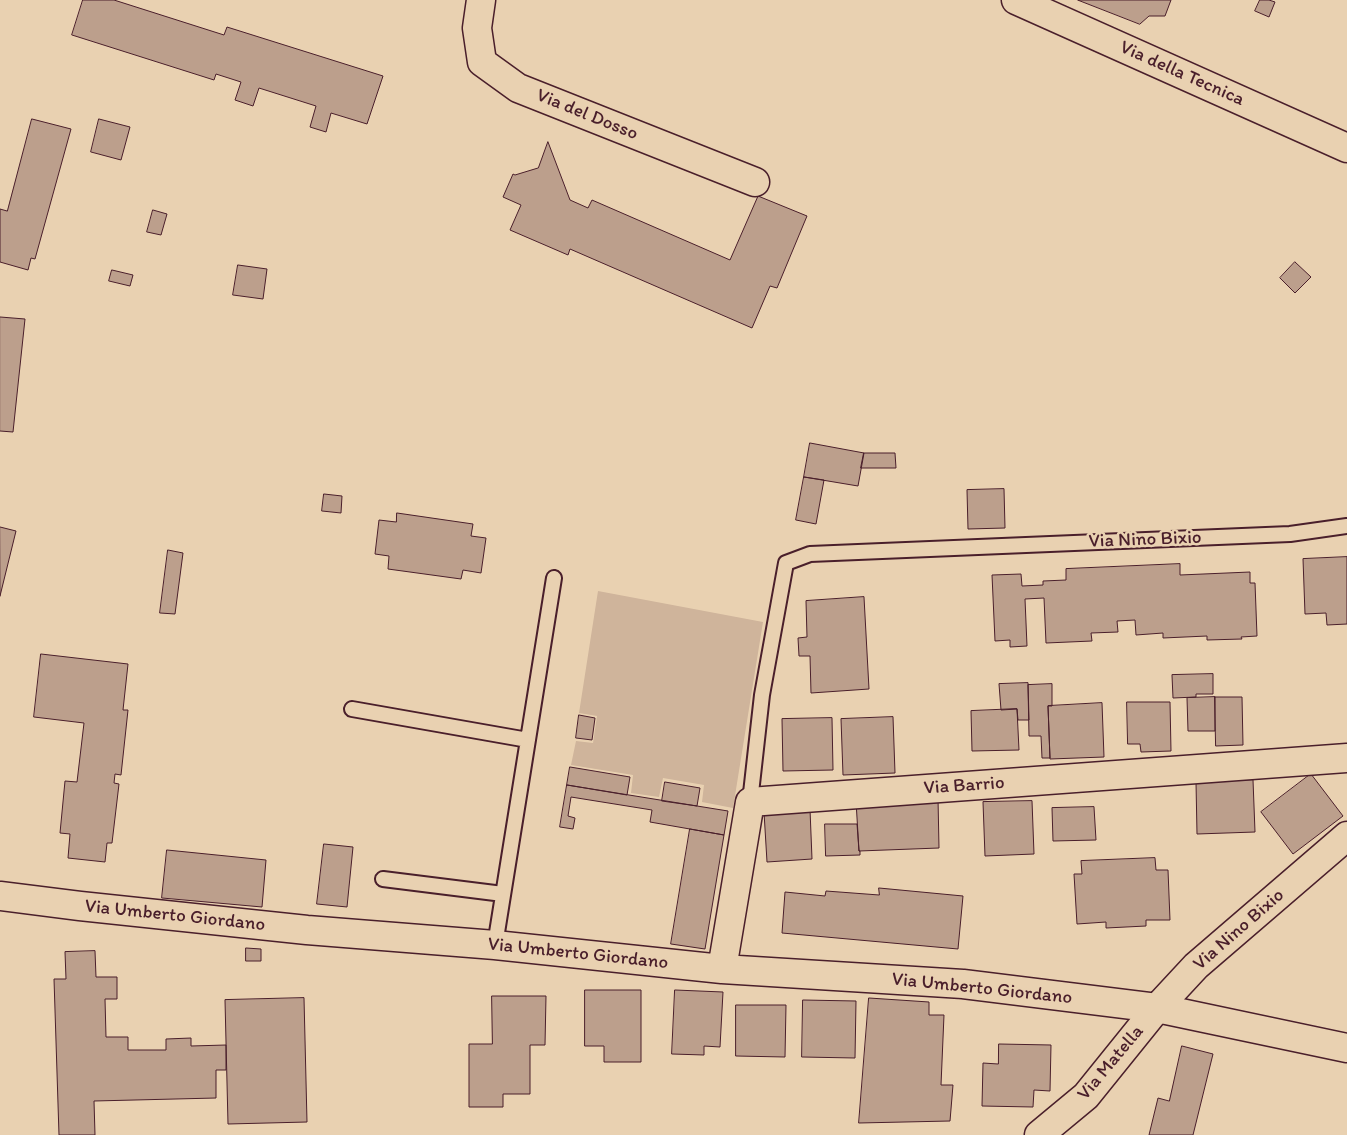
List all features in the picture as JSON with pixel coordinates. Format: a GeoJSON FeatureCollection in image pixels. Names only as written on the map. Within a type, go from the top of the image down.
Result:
{"type":"FeatureCollection","features":[{"type":"Feature","properties":{"kind":"street","name":"Via del Dosso"},"geometry":{"type":"LineString","coordinates":[[481,0],[477,28],[482,62],[518,88],[755,182]]}},
{"type":"Feature","properties":{"kind":"street","name":"Via della Tecnica"},"geometry":{"type":"LineString","coordinates":[[1016,0],[1347,148]]}},
{"type":"Feature","properties":{"kind":"street","name":"Via Barrio"},"geometry":{"type":"LineString","coordinates":[[750,802],[1347,758]]}},
{"type":"Feature","properties":{"kind":"street"},"geometry":{"type":"LineString","coordinates":[[722,969],[750,802]]}},
{"type":"Feature","properties":{"kind":"street","name":"Via Nino Bixio"},"geometry":{"type":"LineString","coordinates":[[1157,1008],[1196,966],[1347,836]]}},
{"type":"Feature","properties":{"kind":"street","name":"Via Umberto Giordano"},"geometry":{"type":"LineString","coordinates":[[0,896],[307,930],[495,945],[722,969],[963,984],[1157,1008],[1347,1048]]}},
{"type":"Feature","properties":{"kind":"street","name":"Via Matella"},"geometry":{"type":"LineString","coordinates":[[1039,1135],[1086,1096],[1157,1008]]}},
{"type":"Feature","properties":{"kind":"lane","name":"Via Nino Bixio"},"geometry":{"type":"LineString","coordinates":[[750,802],[762,695],[786,563],[810,554],[1290,534],[1347,526]]}},
{"type":"Feature","properties":{"kind":"lane"},"geometry":{"type":"LineString","coordinates":[[495,945],[554,578]]}},
{"type":"Feature","properties":{"kind":"lane"},"geometry":{"type":"LineString","coordinates":[[352,709],[528,740]]}},
{"type":"Feature","properties":{"kind":"lane"},"geometry":{"type":"LineString","coordinates":[[384,878],[503,894]]}},
{"type":"Feature","properties":{"kind":"shaded area"},"geometry":{"type":"Polygon","coordinates":[[[598,591],[763,622],[733,808],[702,802],[704,785],[663,778],[659,797],[631,793],[633,775],[571,765],[576,741],[593,743],[597,716],[579,713],[598,591]]]}},
{"type":"Feature","properties":{"kind":"building"},"geometry":{"type":"Polygon","coordinates":[[[83,0],[114,0],[224,35],[227,27],[383,76],[367,124],[331,113],[326,132],[310,127],[316,106],[259,88],[253,106],[235,100],[241,82],[216,74],[214,80],[72,35],[83,0]]]}},
{"type":"Feature","properties":{"kind":"building"},"geometry":{"type":"Polygon","coordinates":[[[1078,0],[1171,0],[1165,16],[1149,16],[1140,24],[1078,0]]]}},
{"type":"Feature","properties":{"kind":"building"},"geometry":{"type":"Polygon","coordinates":[[[1260,0],[1275,2],[1269,17],[1255,11],[1260,0]]]}},
{"type":"Feature","properties":{"kind":"building"},"geometry":{"type":"Polygon","coordinates":[[[32,119],[71,129],[35,259],[31,258],[28,270],[0,262],[0,209],[7,211],[32,119]]]}},
{"type":"Feature","properties":{"kind":"building"},"geometry":{"type":"Polygon","coordinates":[[[99,119],[130,127],[121,160],[91,152],[99,119]]]}},
{"type":"Feature","properties":{"kind":"building"},"geometry":{"type":"Polygon","coordinates":[[[548,142],[570,200],[588,208],[592,200],[730,260],[758,196],[807,216],[777,288],[770,286],[752,328],[570,249],[568,255],[510,230],[521,205],[503,197],[513,174],[538,168],[548,142]]]}},
{"type":"Feature","properties":{"kind":"building"},"geometry":{"type":"Polygon","coordinates":[[[153,210],[167,214],[161,235],[147,232],[153,210]]]}},
{"type":"Feature","properties":{"kind":"building"},"geometry":{"type":"Polygon","coordinates":[[[1295,262],[1311,277],[1295,293],[1280,278],[1295,262]]]}},
{"type":"Feature","properties":{"kind":"building"},"geometry":{"type":"Polygon","coordinates":[[[238,265],[267,269],[263,299],[233,295],[238,265]]]}},
{"type":"Feature","properties":{"kind":"building"},"geometry":{"type":"Polygon","coordinates":[[[112,270],[133,275],[130,286],[109,281],[112,270]]]}},
{"type":"Feature","properties":{"kind":"building"},"geometry":{"type":"Polygon","coordinates":[[[0,317],[25,319],[13,432],[0,431],[0,317]]]}},
{"type":"Feature","properties":{"kind":"building"},"geometry":{"type":"Polygon","coordinates":[[[810,443],[864,453],[858,486],[804,477],[810,443]]]}},
{"type":"Feature","properties":{"kind":"building"},"geometry":{"type":"Polygon","coordinates":[[[864,453],[895,453],[896,468],[861,468],[864,453]]]}},
{"type":"Feature","properties":{"kind":"building"},"geometry":{"type":"Polygon","coordinates":[[[804,477],[824,480],[816,524],[796,520],[804,477]]]}},
{"type":"Feature","properties":{"kind":"building"},"geometry":{"type":"Polygon","coordinates":[[[1004,489],[1005,528],[968,529],[967,490],[1004,489]]]}},
{"type":"Feature","properties":{"kind":"building"},"geometry":{"type":"Polygon","coordinates":[[[324,494],[342,496],[341,513],[322,511],[324,494]]]}},
{"type":"Feature","properties":{"kind":"building"},"geometry":{"type":"Polygon","coordinates":[[[397,513],[473,524],[471,536],[486,538],[481,573],[463,570],[461,579],[388,569],[389,556],[375,554],[379,520],[396,522],[397,513]]]}},
{"type":"Feature","properties":{"kind":"building"},"geometry":{"type":"Polygon","coordinates":[[[0,527],[16,531],[0,596],[0,527]]]}},
{"type":"Feature","properties":{"kind":"building"},"geometry":{"type":"Polygon","coordinates":[[[168,550],[183,553],[175,614],[160,613],[168,550]]]}},
{"type":"Feature","properties":{"kind":"building"},"geometry":{"type":"Polygon","coordinates":[[[1347,557],[1347,624],[1327,625],[1326,613],[1305,614],[1303,559],[1347,557]]]}},
{"type":"Feature","properties":{"kind":"building"},"geometry":{"type":"Polygon","coordinates":[[[1180,564],[1180,575],[1250,572],[1250,583],[1255,583],[1257,636],[1241,637],[1242,639],[1207,640],[1207,636],[1163,638],[1163,633],[1136,635],[1135,620],[1117,621],[1118,632],[1091,633],[1092,641],[1046,643],[1044,598],[1025,599],[1027,646],[1010,647],[1010,640],[995,641],[992,575],[1021,574],[1022,586],[1043,585],[1043,581],[1066,580],[1066,569],[1180,564]]]}},
{"type":"Feature","properties":{"kind":"building"},"geometry":{"type":"Polygon","coordinates":[[[864,597],[869,689],[811,693],[810,656],[799,656],[798,638],[807,637],[806,601],[864,597]]]}},
{"type":"Feature","properties":{"kind":"building"},"geometry":{"type":"Polygon","coordinates":[[[41,654],[128,664],[123,710],[128,710],[121,775],[115,774],[114,783],[119,784],[112,843],[107,843],[105,862],[68,858],[70,834],[60,833],[65,781],[77,782],[84,723],[34,717],[41,654]]]}},
{"type":"Feature","properties":{"kind":"building"},"geometry":{"type":"Polygon","coordinates":[[[1213,674],[1213,694],[1196,694],[1196,697],[1173,698],[1172,675],[1213,674]]]}},
{"type":"Feature","properties":{"kind":"building"},"geometry":{"type":"Polygon","coordinates":[[[1028,683],[1029,720],[1018,720],[1017,709],[1001,710],[999,684],[1028,683]]]}},
{"type":"Feature","properties":{"kind":"building"},"geometry":{"type":"Polygon","coordinates":[[[1052,684],[1052,706],[1048,706],[1050,758],[1042,758],[1041,736],[1029,736],[1028,685],[1052,684]]]}},
{"type":"Feature","properties":{"kind":"building"},"geometry":{"type":"Polygon","coordinates":[[[1215,697],[1215,731],[1188,731],[1187,698],[1215,697]]]}},
{"type":"Feature","properties":{"kind":"building"},"geometry":{"type":"Polygon","coordinates":[[[1215,697],[1242,697],[1243,745],[1216,746],[1215,697]]]}},
{"type":"Feature","properties":{"kind":"building"},"geometry":{"type":"Polygon","coordinates":[[[1127,702],[1170,702],[1171,751],[1141,752],[1140,744],[1128,744],[1127,702]]]}},
{"type":"Feature","properties":{"kind":"building"},"geometry":{"type":"Polygon","coordinates":[[[1102,703],[1104,757],[1050,759],[1048,706],[1102,703]]]}},
{"type":"Feature","properties":{"kind":"building"},"geometry":{"type":"Polygon","coordinates":[[[1017,709],[1019,750],[972,751],[971,711],[1017,709]]]}},
{"type":"Feature","properties":{"kind":"building"},"geometry":{"type":"Polygon","coordinates":[[[579,715],[595,718],[592,740],[576,738],[579,715]]]}},
{"type":"Feature","properties":{"kind":"building"},"geometry":{"type":"Polygon","coordinates":[[[893,717],[895,773],[843,775],[841,719],[893,717]]]}},
{"type":"Feature","properties":{"kind":"building"},"geometry":{"type":"Polygon","coordinates":[[[832,718],[833,770],[783,771],[782,719],[832,718]]]}},
{"type":"Feature","properties":{"kind":"building"},"geometry":{"type":"Polygon","coordinates":[[[570,767],[630,777],[627,795],[567,785],[570,767]]]}},
{"type":"Feature","properties":{"kind":"building"},"geometry":{"type":"Polygon","coordinates":[[[1311,774],[1343,816],[1293,854],[1261,812],[1311,774]]]}},
{"type":"Feature","properties":{"kind":"building"},"geometry":{"type":"Polygon","coordinates":[[[1253,780],[1255,832],[1197,834],[1196,782],[1253,780]]]}},
{"type":"Feature","properties":{"kind":"building"},"geometry":{"type":"Polygon","coordinates":[[[665,782],[700,788],[697,806],[662,801],[665,782]]]}},
{"type":"Feature","properties":{"kind":"building"},"geometry":{"type":"Polygon","coordinates":[[[567,785],[728,811],[724,835],[650,822],[652,810],[571,797],[568,816],[575,818],[573,829],[560,827],[567,785]]]}},
{"type":"Feature","properties":{"kind":"building"},"geometry":{"type":"Polygon","coordinates":[[[938,798],[939,848],[859,851],[856,801],[938,798]]]}},
{"type":"Feature","properties":{"kind":"building"},"geometry":{"type":"Polygon","coordinates":[[[1032,801],[1034,854],[985,856],[983,802],[1032,801]]]}},
{"type":"Feature","properties":{"kind":"building"},"geometry":{"type":"Polygon","coordinates":[[[1094,807],[1096,840],[1053,841],[1052,808],[1094,807]]]}},
{"type":"Feature","properties":{"kind":"building"},"geometry":{"type":"Polygon","coordinates":[[[810,809],[812,859],[767,862],[764,812],[810,809]]]}},
{"type":"Feature","properties":{"kind":"building"},"geometry":{"type":"Polygon","coordinates":[[[825,824],[857,824],[860,855],[826,856],[825,824]]]}},
{"type":"Feature","properties":{"kind":"building"},"geometry":{"type":"Polygon","coordinates":[[[690,829],[724,835],[705,949],[671,944],[690,829]]]}},
{"type":"Feature","properties":{"kind":"building"},"geometry":{"type":"Polygon","coordinates":[[[324,844],[353,847],[347,907],[317,904],[324,844]]]}},
{"type":"Feature","properties":{"kind":"building"},"geometry":{"type":"Polygon","coordinates":[[[167,850],[266,860],[262,907],[162,898],[167,850]]]}},
{"type":"Feature","properties":{"kind":"building"},"geometry":{"type":"Polygon","coordinates":[[[1155,858],[1156,870],[1168,870],[1170,920],[1146,920],[1146,926],[1106,928],[1106,922],[1077,924],[1074,874],[1082,874],[1081,861],[1155,858]]]}},
{"type":"Feature","properties":{"kind":"building"},"geometry":{"type":"Polygon","coordinates":[[[879,888],[963,896],[958,949],[782,933],[785,892],[825,896],[826,891],[879,895],[879,888]]]}},
{"type":"Feature","properties":{"kind":"building"},"geometry":{"type":"Polygon","coordinates":[[[246,948],[261,949],[261,961],[246,961],[246,948]]]}},
{"type":"Feature","properties":{"kind":"building"},"geometry":{"type":"Polygon","coordinates":[[[95,951],[96,977],[117,977],[117,999],[105,999],[106,1037],[128,1037],[128,1050],[166,1050],[166,1039],[191,1038],[191,1046],[226,1045],[226,1070],[216,1070],[216,1098],[94,1101],[95,1135],[59,1135],[54,979],[66,979],[65,952],[95,951]]]}},
{"type":"Feature","properties":{"kind":"building"},"geometry":{"type":"Polygon","coordinates":[[[585,990],[641,990],[641,1062],[604,1062],[604,1046],[585,1046],[585,990]]]}},
{"type":"Feature","properties":{"kind":"building"},"geometry":{"type":"Polygon","coordinates":[[[675,990],[723,992],[720,1047],[704,1046],[704,1055],[672,1054],[675,990]]]}},
{"type":"Feature","properties":{"kind":"building"},"geometry":{"type":"Polygon","coordinates":[[[492,996],[546,996],[545,1045],[530,1045],[530,1094],[503,1094],[503,1107],[469,1107],[469,1044],[492,1044],[492,996]]]}},
{"type":"Feature","properties":{"kind":"building"},"geometry":{"type":"Polygon","coordinates":[[[304,998],[307,1122],[228,1124],[225,1000],[304,998]]]}},
{"type":"Feature","properties":{"kind":"building"},"geometry":{"type":"Polygon","coordinates":[[[869,998],[929,1002],[929,1015],[944,1015],[941,1085],[953,1085],[950,1121],[859,1123],[869,998]]]}},
{"type":"Feature","properties":{"kind":"building"},"geometry":{"type":"Polygon","coordinates":[[[803,1000],[856,1001],[855,1058],[802,1057],[803,1000]]]}},
{"type":"Feature","properties":{"kind":"building"},"geometry":{"type":"Polygon","coordinates":[[[736,1005],[786,1005],[785,1057],[736,1056],[736,1005]]]}},
{"type":"Feature","properties":{"kind":"building"},"geometry":{"type":"Polygon","coordinates":[[[999,1044],[1051,1045],[1050,1091],[1034,1090],[1033,1107],[982,1106],[983,1063],[998,1064],[999,1044]]]}},
{"type":"Feature","properties":{"kind":"building"},"geometry":{"type":"Polygon","coordinates":[[[1182,1046],[1213,1054],[1193,1135],[1149,1135],[1158,1098],[1169,1101],[1182,1046]]]}}]}
